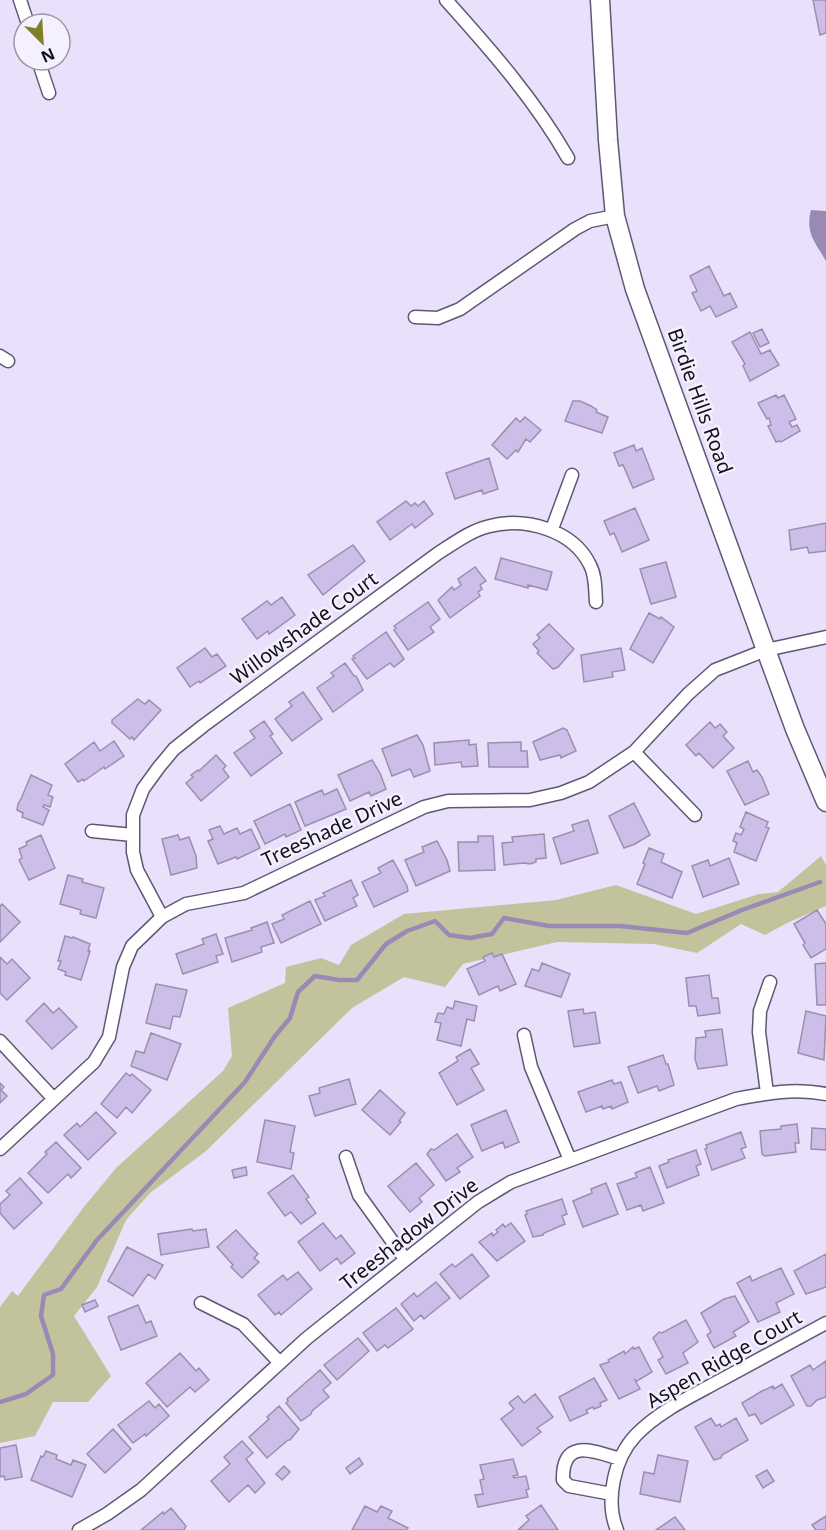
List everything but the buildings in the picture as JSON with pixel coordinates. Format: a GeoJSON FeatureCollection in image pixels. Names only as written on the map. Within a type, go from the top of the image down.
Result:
{"type":"FeatureCollection","features":[{"type":"Feature","properties":{"kind":"main road","name":"Birdie Hills Road"},"geometry":{"type":"LineString","coordinates":[[600,0],[615,216],[635,289],[795,729],[826,802]]}},
{"type":"Feature","properties":{"kind":"street"},"geometry":{"type":"LineString","coordinates":[[446,0],[487,46],[528,98],[568,158]]}},
{"type":"Feature","properties":{"kind":"street"},"geometry":{"type":"LineString","coordinates":[[42,72],[48,93]]}},
{"type":"Feature","properties":{"kind":"street"},"geometry":{"type":"LineString","coordinates":[[415,317],[438,318],[460,309],[574,229],[590,220],[615,216]]}},
{"type":"Feature","properties":{"kind":"street"},"geometry":{"type":"LineString","coordinates":[[552,529],[572,475]]}},
{"type":"Feature","properties":{"kind":"street","name":"Willowshade Court"},"geometry":{"type":"LineString","coordinates":[[162,917],[137,870],[133,852],[133,815],[143,789],[174,749],[409,575],[465,536],[489,526],[518,523],[552,529],[580,550],[591,567],[596,602]]}},
{"type":"Feature","properties":{"kind":"street","name":"Treeshade Drive"},"geometry":{"type":"LineString","coordinates":[[0,1149],[94,1062],[109,1037],[123,967],[132,946],[162,917],[186,904],[218,900],[244,893],[424,807],[448,801],[530,800],[589,782],[634,752],[688,694],[715,670],[766,650],[826,637]]}},
{"type":"Feature","properties":{"kind":"street"},"geometry":{"type":"LineString","coordinates":[[634,752],[695,814]]}},
{"type":"Feature","properties":{"kind":"street"},"geometry":{"type":"LineString","coordinates":[[92,831],[133,835]]}},
{"type":"Feature","properties":{"kind":"street"},"geometry":{"type":"LineString","coordinates":[[767,1093],[759,1032],[760,1011],[770,982]]}},
{"type":"Feature","properties":{"kind":"street"},"geometry":{"type":"LineString","coordinates":[[524,1035],[531,1067],[570,1160]]}},
{"type":"Feature","properties":{"kind":"street"},"geometry":{"type":"LineString","coordinates":[[0,1041],[53,1098]]}},
{"type":"Feature","properties":{"kind":"street","name":"Treeshadow Drive"},"geometry":{"type":"LineString","coordinates":[[79,1530],[141,1490],[307,1338],[478,1202],[511,1182],[736,1100],[790,1090],[826,1094]]}},
{"type":"Feature","properties":{"kind":"street"},"geometry":{"type":"LineString","coordinates":[[346,1157],[358,1195],[405,1259]]}},
{"type":"Feature","properties":{"kind":"street"},"geometry":{"type":"LineString","coordinates":[[201,1303],[243,1324],[280,1363]]}},
{"type":"Feature","properties":{"kind":"street","name":"Aspen Ridge Court"},"geometry":{"type":"LineString","coordinates":[[617,1530],[613,1521],[612,1494],[620,1459],[635,1436],[672,1406],[826,1323]]}},
{"type":"Feature","properties":{"kind":"street"},"geometry":{"type":"LineString","coordinates":[[612,1494],[569,1486],[563,1480],[563,1463],[567,1456],[577,1451],[589,1450],[620,1459]]}},
{"type":"Feature","properties":{"kind":"green space"},"geometry":{"type":"Polygon","coordinates":[[[821,856],[826,865],[826,906],[765,935],[741,924],[697,953],[654,944],[557,942],[463,964],[445,987],[404,977],[352,1008],[206,1151],[150,1193],[126,1220],[97,1287],[74,1316],[111,1376],[88,1402],[53,1402],[35,1436],[0,1443],[0,1307],[12,1291],[18,1296],[83,1208],[116,1168],[223,1071],[232,1056],[228,1008],[285,983],[286,967],[321,958],[339,965],[351,945],[404,914],[556,900],[616,885],[696,914],[759,894],[778,892],[821,856]]]}},
{"type":"Feature","properties":{"kind":"shaded area"},"geometry":{"type":"Polygon","coordinates":[[[811,210],[826,211],[826,261],[810,231],[811,210]]]}},
{"type":"Feature","properties":{"kind":"waterway"},"geometry":{"type":"LineString","coordinates":[[0,1402],[26,1394],[53,1375],[53,1354],[41,1316],[44,1295],[61,1289],[97,1240],[245,1082],[275,1036],[290,1018],[298,992],[315,976],[357,980],[386,944],[407,931],[435,921],[449,935],[470,938],[492,934],[504,918],[549,926],[620,926],[687,933],[820,882]]}}]}
